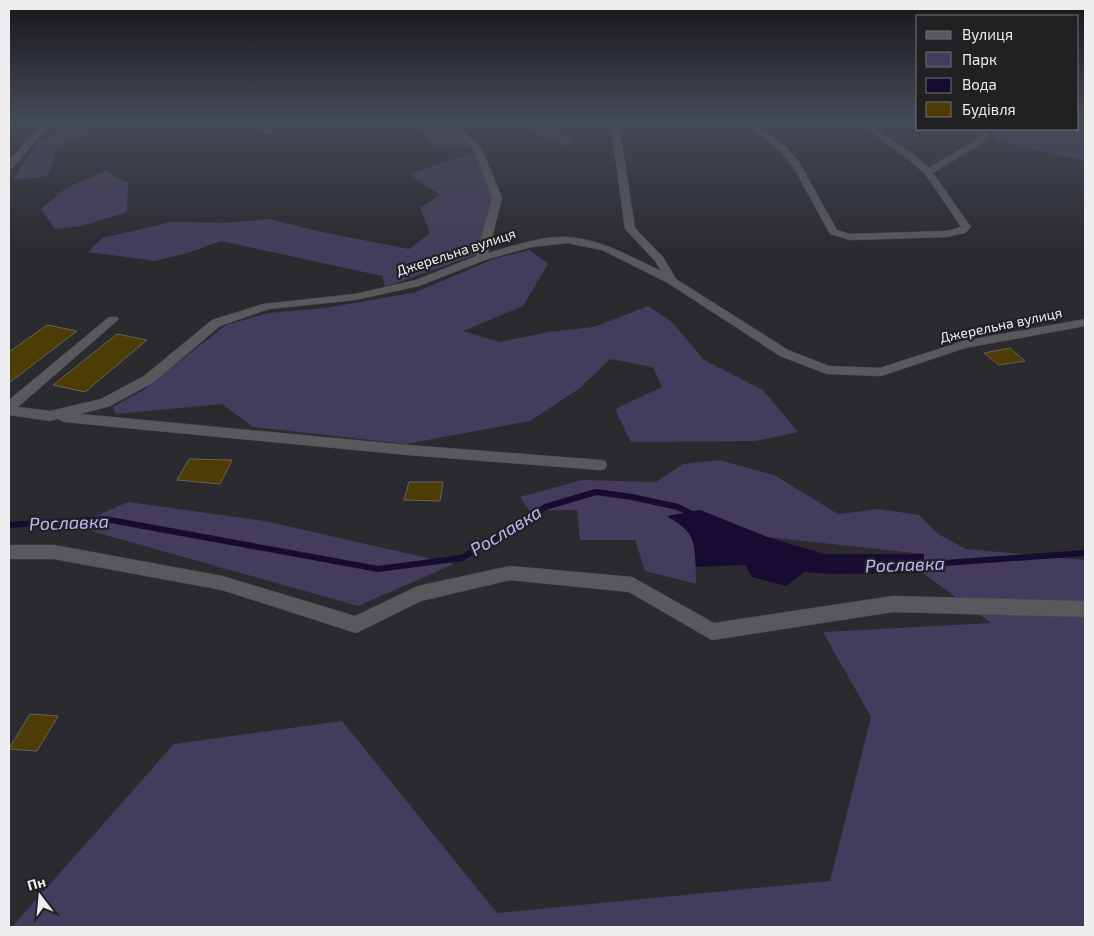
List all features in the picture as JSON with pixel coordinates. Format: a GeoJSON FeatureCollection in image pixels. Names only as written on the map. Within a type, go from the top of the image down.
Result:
{"type":"FeatureCollection","features":[{"type":"Feature","properties":{"kind":"street"},"geometry":{"type":"LineString","coordinates":[[481,258],[497,198],[483,163]]}},
{"type":"Feature","properties":{"kind":"street"},"geometry":{"type":"LineString","coordinates":[[620,163],[630,229],[659,259],[672,281]]}},
{"type":"Feature","properties":{"kind":"street"},"geometry":{"type":"LineString","coordinates":[[795,163],[833,232],[850,237],[946,234],[962,231],[966,227],[928,172],[915,163]]}},
{"type":"Feature","properties":{"kind":"street"},"geometry":{"type":"LineString","coordinates":[[928,172],[943,163]]}},
{"type":"Feature","properties":{"kind":"street","name":"Джерельна вулиця"},"geometry":{"type":"LineString","coordinates":[[9,409],[50,416],[105,403],[149,379],[216,323],[267,306],[355,297],[419,283],[481,258],[530,244],[567,240],[605,248],[672,281],[784,353],[826,370],[881,372],[963,345],[1085,323]]}},
{"type":"Feature","properties":{"kind":"street"},"geometry":{"type":"LineString","coordinates":[[9,409],[113,319]]}},
{"type":"Feature","properties":{"kind":"street"},"geometry":{"type":"LineString","coordinates":[[50,416],[193,428],[408,450],[600,465]]}},
{"type":"Feature","properties":{"kind":"street"},"geometry":{"type":"LineString","coordinates":[[9,552],[54,552],[222,583],[356,625],[418,594],[510,574],[632,585],[712,632],[893,604],[1085,609]]}},
{"type":"Feature","properties":{"kind":"green space"},"geometry":{"type":"Polygon","coordinates":[[[25,163],[52,163],[48,176],[13,180],[25,163]]]}},
{"type":"Feature","properties":{"kind":"green space"},"geometry":{"type":"Polygon","coordinates":[[[443,163],[483,163],[497,198],[481,253],[385,287],[382,276],[221,241],[188,253],[155,261],[88,252],[102,238],[171,222],[223,223],[269,219],[317,231],[409,249],[430,233],[420,208],[440,195],[409,174],[443,163]]]}},
{"type":"Feature","properties":{"kind":"green space"},"geometry":{"type":"Polygon","coordinates":[[[105,171],[128,183],[127,212],[81,226],[55,229],[41,209],[66,188],[105,171]]]}},
{"type":"Feature","properties":{"kind":"green space"},"geometry":{"type":"Polygon","coordinates":[[[530,250],[548,264],[523,306],[463,331],[500,342],[548,332],[594,327],[648,306],[672,322],[704,360],[763,390],[798,432],[756,441],[631,442],[615,409],[662,387],[653,367],[610,359],[580,388],[530,421],[406,444],[253,427],[222,404],[116,414],[113,407],[143,390],[226,325],[268,313],[326,308],[416,292],[496,258],[530,250]]]}},
{"type":"Feature","properties":{"kind":"green space"},"geometry":{"type":"Polygon","coordinates":[[[720,460],[776,476],[838,514],[879,509],[919,515],[938,534],[966,549],[1085,560],[1085,927],[12,927],[174,744],[342,721],[497,913],[830,881],[871,717],[823,632],[991,623],[923,573],[924,554],[767,537],[700,510],[668,516],[687,528],[695,545],[696,584],[645,571],[635,540],[580,540],[577,510],[529,510],[520,497],[582,480],[656,482],[683,464],[720,460]]]}},
{"type":"Feature","properties":{"kind":"green space"},"geometry":{"type":"Polygon","coordinates":[[[128,502],[265,521],[454,564],[358,606],[73,526],[128,502]]]}},
{"type":"Feature","properties":{"kind":"water"},"geometry":{"type":"Polygon","coordinates":[[[700,510],[767,537],[824,554],[924,554],[923,573],[833,574],[804,572],[786,586],[752,577],[745,565],[696,567],[693,542],[690,536],[682,526],[667,516],[700,510]]]}},
{"type":"Feature","properties":{"kind":"building"},"geometry":{"type":"Polygon","coordinates":[[[47,325],[77,331],[9,383],[9,352],[47,325]]]}},
{"type":"Feature","properties":{"kind":"building"},"geometry":{"type":"Polygon","coordinates":[[[117,334],[147,340],[85,392],[53,385],[117,334]]]}},
{"type":"Feature","properties":{"kind":"building"},"geometry":{"type":"Polygon","coordinates":[[[1010,348],[1025,361],[999,365],[984,353],[1010,348]]]}},
{"type":"Feature","properties":{"kind":"building"},"geometry":{"type":"Polygon","coordinates":[[[189,459],[232,460],[220,484],[177,480],[189,459]]]}},
{"type":"Feature","properties":{"kind":"building"},"geometry":{"type":"Polygon","coordinates":[[[409,482],[443,482],[440,501],[404,500],[409,482]]]}},
{"type":"Feature","properties":{"kind":"building"},"geometry":{"type":"Polygon","coordinates":[[[30,714],[58,716],[37,751],[9,749],[30,714]]]}},
{"type":"Feature","properties":{"kind":"waterway","name":"Рославка"},"geometry":{"type":"LineString","coordinates":[[9,525],[105,519],[378,569],[462,558],[545,507],[596,492],[632,497],[678,507],[694,515]]}},
{"type":"Feature","properties":{"kind":"waterway","name":"Рославка"},"geometry":{"type":"LineString","coordinates":[[917,565],[1085,553]]}}]}
